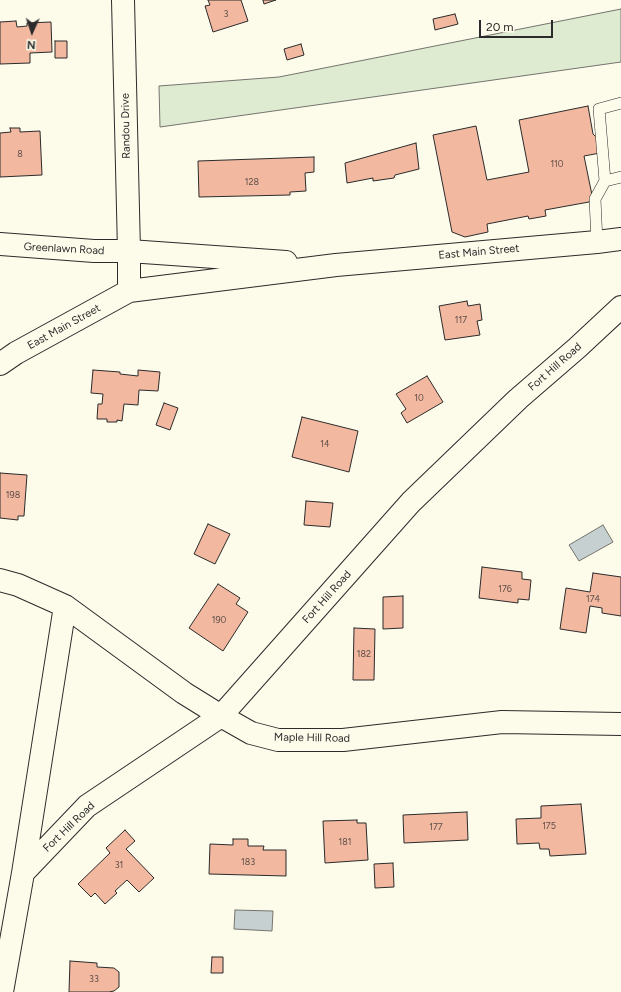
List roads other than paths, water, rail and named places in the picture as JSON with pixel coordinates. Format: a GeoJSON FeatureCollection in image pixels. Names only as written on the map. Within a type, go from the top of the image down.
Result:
{"type":"FeatureCollection","features":[{"type":"Feature","properties":{"kind":"street","name":"Randou Drive"},"geometry":{"type":"LineString","coordinates":[[123,0],[129,251]]}},
{"type":"Feature","properties":{"kind":"street","name":"East Main Street"},"geometry":{"type":"LineString","coordinates":[[0,364],[16,353],[129,291],[336,265],[597,242],[621,238]]}},
{"type":"Feature","properties":{"kind":"street","name":"Greenlawn Road"},"geometry":{"type":"LineString","coordinates":[[0,244],[94,252],[129,251]]}},
{"type":"Feature","properties":{"kind":"street","name":"East Main Street"},"geometry":{"type":"LineString","coordinates":[[129,251],[336,265]]}},
{"type":"Feature","properties":{"kind":"street"},"geometry":{"type":"LineString","coordinates":[[129,251],[129,291]]}},
{"type":"Feature","properties":{"kind":"street","name":"Fort Hill Road"},"geometry":{"type":"LineString","coordinates":[[23,873],[87,806],[220,716],[411,502],[518,399],[621,307]]}},
{"type":"Feature","properties":{"kind":"street","name":"Maple Hill Road"},"geometry":{"type":"LineString","coordinates":[[0,580],[18,584],[65,606],[184,693],[220,716],[251,733],[278,740],[343,740],[502,722],[621,724]]}},
{"type":"Feature","properties":{"kind":"street","name":"Fort Hill Road"},"geometry":{"type":"LineString","coordinates":[[1,988],[23,873],[65,606]]}},
{"type":"Feature","properties":{"kind":"lane"},"geometry":{"type":"LineString","coordinates":[[597,242],[595,199],[605,182],[599,109],[621,104]]}},
{"type":"Feature","properties":{"kind":"lane"},"geometry":{"type":"LineString","coordinates":[[605,182],[621,177]]}}]}
